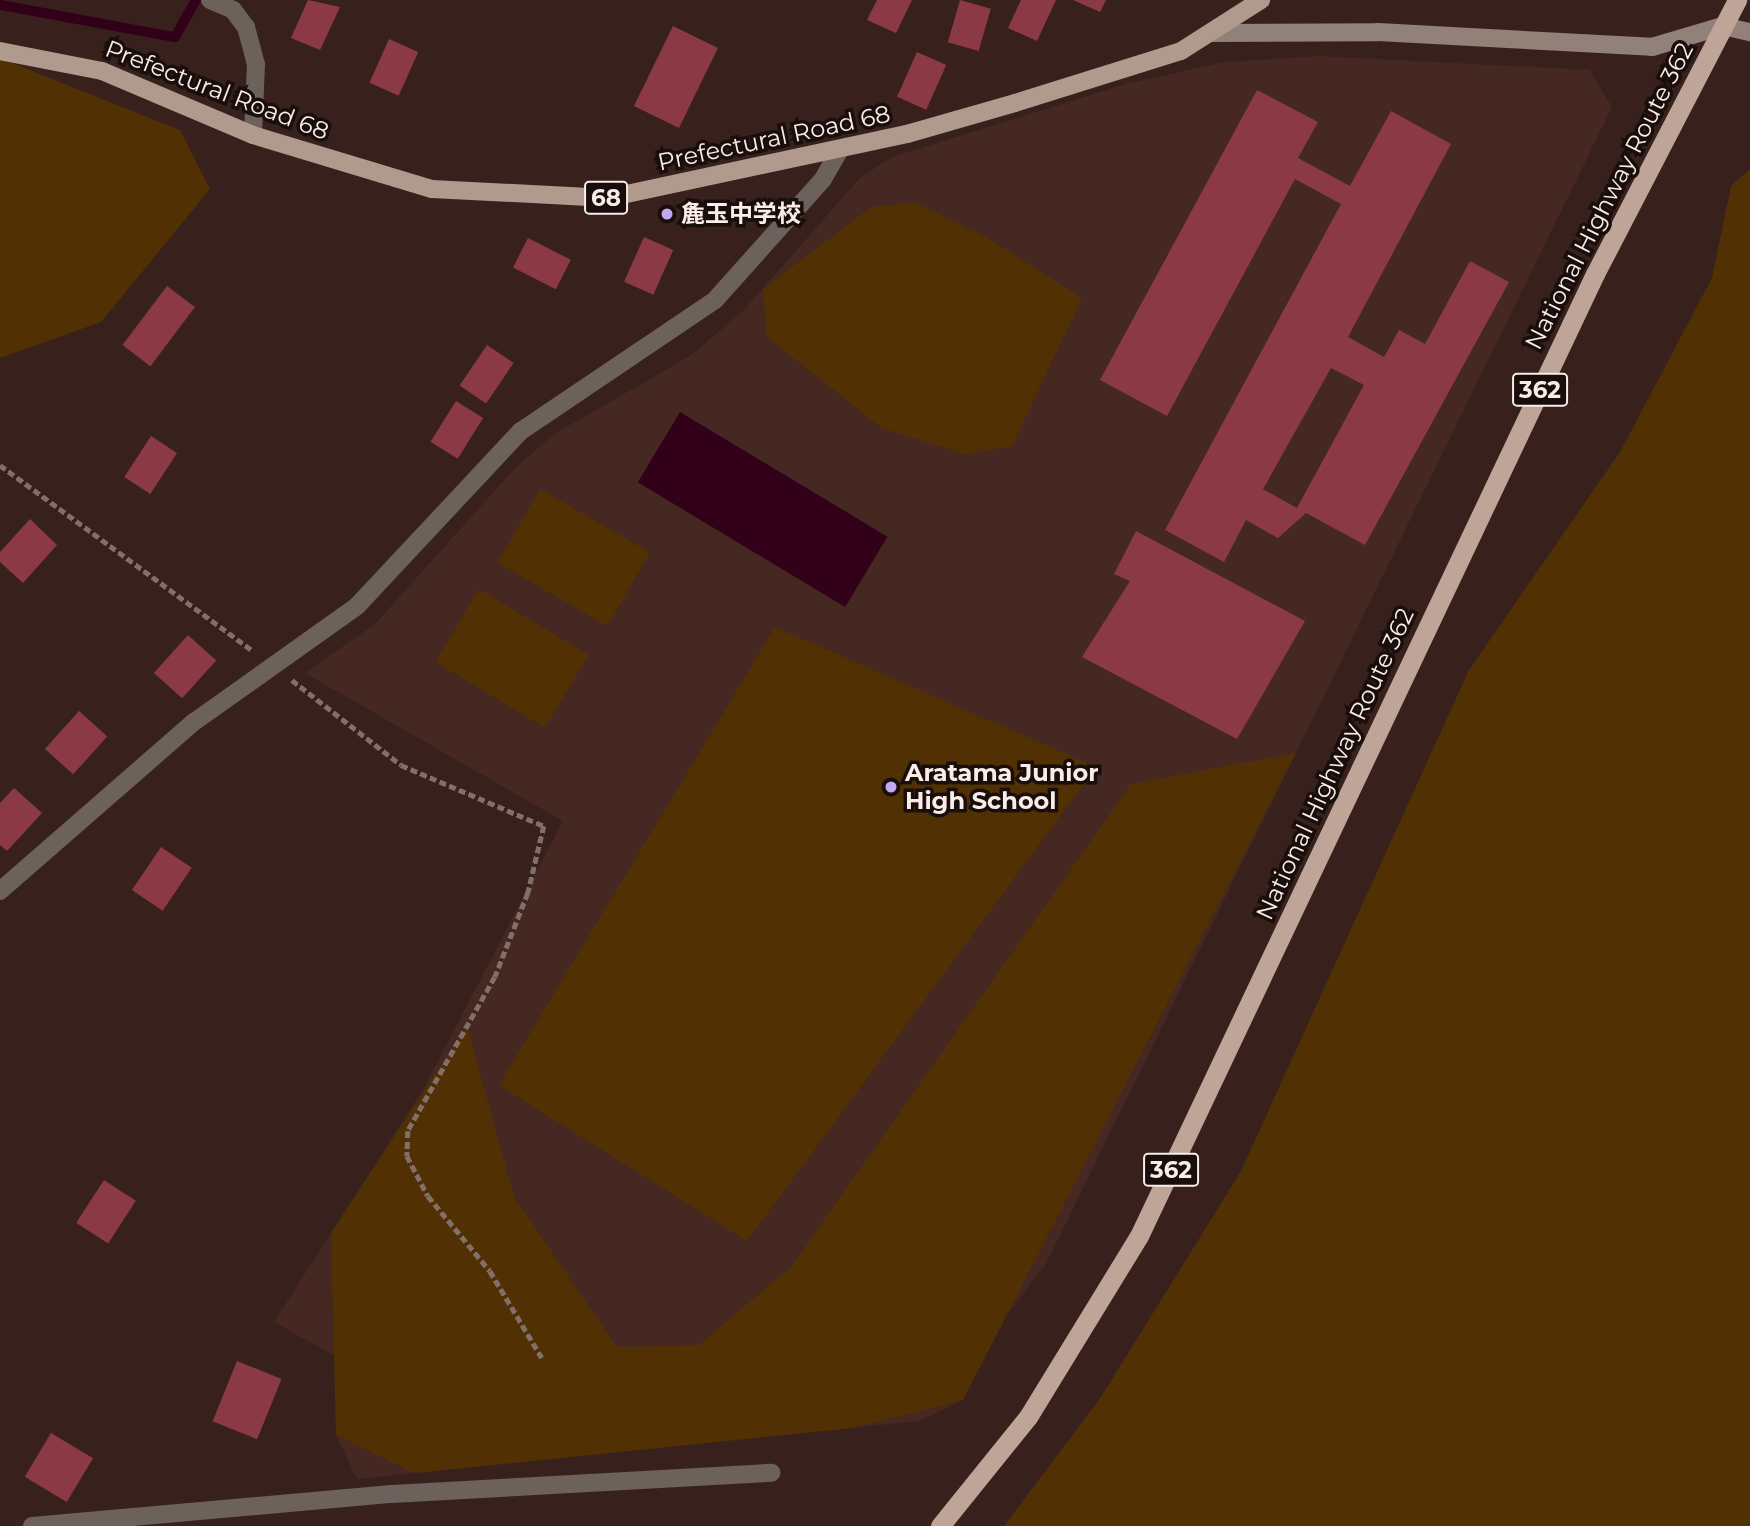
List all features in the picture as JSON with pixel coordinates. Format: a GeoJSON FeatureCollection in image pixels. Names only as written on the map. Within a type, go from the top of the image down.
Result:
{"type":"FeatureCollection","features":[{"type":"Feature","properties":{"kind":"highway","name":"National Highway Route 362"},"geometry":{"type":"LineString","coordinates":[[940,1526],[1028,1417],[1139,1236],[1595,274],[1737,0]]}},
{"type":"Feature","properties":{"kind":"main road","name":"Prefectural Road 68"},"geometry":{"type":"LineString","coordinates":[[0,51],[102,71],[253,135],[432,189],[608,198],[840,150],[1181,51],[1261,0]]}},
{"type":"Feature","properties":{"kind":"main road"},"geometry":{"type":"LineString","coordinates":[[1212,33],[1378,32],[1652,47],[1723,26],[1750,32]]}},
{"type":"Feature","properties":{"kind":"street"},"geometry":{"type":"LineString","coordinates":[[215,2],[233,10],[250,40],[256,64],[253,135]]}},
{"type":"Feature","properties":{"kind":"street"},"geometry":{"type":"LineString","coordinates":[[0,891],[194,722],[275,667],[377,587],[521,431],[715,299],[823,179],[840,150]]}},
{"type":"Feature","properties":{"kind":"street"},"geometry":{"type":"LineString","coordinates":[[32,1526],[392,1494],[771,1473]]}},
{"type":"Feature","properties":{"kind":"path"},"geometry":{"type":"LineString","coordinates":[[0,465],[275,667],[401,765],[544,826],[528,893],[495,977],[408,1131],[407,1156],[428,1196],[490,1271],[542,1358]]}},
{"type":"Feature","properties":{"kind":"shaded area","name":"Aratama Junior High School"},"geometry":{"type":"Polygon","coordinates":[[[1319,56],[1590,70],[1612,107],[1046,1264],[989,1338],[963,1400],[919,1421],[357,1479],[336,1435],[359,1391],[356,1368],[274,1322],[424,1088],[563,821],[305,673],[375,624],[516,467],[556,433],[690,356],[742,312],[860,178],[892,157],[1126,84],[1224,62],[1319,56]]]}},
{"type":"Feature","properties":{"kind":"shaded area"},"geometry":{"type":"Polygon","coordinates":[[[0,58],[180,130],[210,189],[101,322],[0,358],[0,58]]]}},
{"type":"Feature","properties":{"kind":"shaded area"},"geometry":{"type":"Polygon","coordinates":[[[1750,169],[1750,1526],[1004,1526],[1101,1397],[1241,1171],[1469,670],[1620,452],[1712,278],[1731,186],[1750,169]]]}},
{"type":"Feature","properties":{"kind":"shaded area"},"geometry":{"type":"Polygon","coordinates":[[[916,203],[983,235],[1082,298],[1012,446],[964,454],[882,428],[767,337],[763,289],[871,207],[916,203]]]}},
{"type":"Feature","properties":{"kind":"shaded area"},"geometry":{"type":"Polygon","coordinates":[[[680,412],[887,537],[845,607],[638,482],[680,412]]]}},
{"type":"Feature","properties":{"kind":"shaded area"},"geometry":{"type":"Polygon","coordinates":[[[540,489],[650,552],[607,626],[498,563],[540,489]]]}},
{"type":"Feature","properties":{"kind":"shaded area"},"geometry":{"type":"Polygon","coordinates":[[[479,589],[589,655],[545,728],[435,662],[479,589]]]}},
{"type":"Feature","properties":{"kind":"shaded area"},"geometry":{"type":"Polygon","coordinates":[[[775,627],[1096,767],[747,1241],[499,1085],[775,627]]]}},
{"type":"Feature","properties":{"kind":"shaded area"},"geometry":{"type":"Polygon","coordinates":[[[1296,753],[963,1400],[852,1428],[415,1473],[336,1435],[331,1233],[467,1026],[514,1197],[617,1347],[699,1345],[791,1267],[1131,784],[1296,753]]]}},
{"type":"Feature","properties":{"kind":"building"},"geometry":{"type":"Polygon","coordinates":[[[308,0],[340,7],[320,50],[291,38],[308,0]]]}},
{"type":"Feature","properties":{"kind":"building"},"geometry":{"type":"Polygon","coordinates":[[[877,0],[912,0],[896,33],[867,20],[877,0]]]}},
{"type":"Feature","properties":{"kind":"building"},"geometry":{"type":"Polygon","coordinates":[[[960,0],[991,9],[979,51],[948,42],[960,0]]]}},
{"type":"Feature","properties":{"kind":"building"},"geometry":{"type":"Polygon","coordinates":[[[1021,0],[1056,0],[1037,41],[1008,28],[1021,0]]]}},
{"type":"Feature","properties":{"kind":"building"},"geometry":{"type":"Polygon","coordinates":[[[1073,0],[1106,0],[1100,12],[1073,0]]]}},
{"type":"Feature","properties":{"kind":"building"},"geometry":{"type":"Polygon","coordinates":[[[673,26],[718,48],[679,128],[634,106],[673,26]]]}},
{"type":"Feature","properties":{"kind":"building"},"geometry":{"type":"Polygon","coordinates":[[[389,39],[418,52],[399,96],[369,83],[389,39]]]}},
{"type":"Feature","properties":{"kind":"building"},"geometry":{"type":"Polygon","coordinates":[[[917,52],[946,65],[926,110],[897,97],[917,52]]]}},
{"type":"Feature","properties":{"kind":"building"},"geometry":{"type":"Polygon","coordinates":[[[1257,90],[1318,122],[1298,158],[1350,186],[1391,111],[1451,144],[1348,337],[1384,357],[1399,330],[1425,344],[1470,261],[1509,282],[1365,545],[1306,513],[1278,538],[1246,520],[1224,562],[1165,530],[1341,204],[1295,179],[1167,416],[1100,380],[1257,90]],[[1331,368],[1263,489],[1297,508],[1364,385],[1331,368]]]}},
{"type":"Feature","properties":{"kind":"building"},"geometry":{"type":"Polygon","coordinates":[[[644,237],[673,250],[653,295],[624,282],[644,237]]]}},
{"type":"Feature","properties":{"kind":"building"},"geometry":{"type":"Polygon","coordinates":[[[528,238],[571,260],[556,289],[513,267],[528,238]]]}},
{"type":"Feature","properties":{"kind":"building"},"geometry":{"type":"Polygon","coordinates":[[[167,286],[195,307],[150,366],[122,345],[167,286]]]}},
{"type":"Feature","properties":{"kind":"building"},"geometry":{"type":"Polygon","coordinates":[[[487,345],[514,363],[486,404],[460,386],[487,345]]]}},
{"type":"Feature","properties":{"kind":"building"},"geometry":{"type":"Polygon","coordinates":[[[456,401],[483,418],[458,459],[431,442],[456,401]]]}},
{"type":"Feature","properties":{"kind":"building"},"geometry":{"type":"Polygon","coordinates":[[[151,436],[177,453],[150,494],[124,477],[151,436]]]}},
{"type":"Feature","properties":{"kind":"building"},"geometry":{"type":"Polygon","coordinates":[[[30,519],[57,545],[23,583],[0,562],[0,552],[30,519]]]}},
{"type":"Feature","properties":{"kind":"building"},"geometry":{"type":"Polygon","coordinates":[[[1136,531],[1305,621],[1237,739],[1082,657],[1130,581],[1114,574],[1136,531]]]}},
{"type":"Feature","properties":{"kind":"building"},"geometry":{"type":"Polygon","coordinates":[[[188,635],[216,660],[182,698],[154,673],[188,635]]]}},
{"type":"Feature","properties":{"kind":"building"},"geometry":{"type":"Polygon","coordinates":[[[79,711],[107,736],[73,774],[45,749],[79,711]]]}},
{"type":"Feature","properties":{"kind":"building"},"geometry":{"type":"Polygon","coordinates":[[[14,788],[42,813],[7,851],[0,845],[0,803],[14,788]]]}},
{"type":"Feature","properties":{"kind":"building"},"geometry":{"type":"Polygon","coordinates":[[[161,847],[192,868],[163,911],[132,890],[161,847]]]}},
{"type":"Feature","properties":{"kind":"building"},"geometry":{"type":"Polygon","coordinates":[[[104,1180],[136,1201],[108,1243],[76,1223],[104,1180]]]}},
{"type":"Feature","properties":{"kind":"building"},"geometry":{"type":"Polygon","coordinates":[[[237,1361],[282,1379],[257,1439],[213,1421],[237,1361]]]}},
{"type":"Feature","properties":{"kind":"building"},"geometry":{"type":"Polygon","coordinates":[[[51,1433],[93,1458],[67,1502],[25,1477],[51,1433]]]}},
{"type":"Feature","properties":{"kind":"waterway"},"geometry":{"type":"LineString","coordinates":[[0,5],[175,37],[196,0]]}},
{"type":"Feature","properties":{"kind":"place","name":"麁玉中学校"},"geometry":{"type":"Point","coordinates":[667,214]}},
{"type":"Feature","properties":{"kind":"place","name":"Aratama Junior High School"},"geometry":{"type":"Point","coordinates":[891,787]}}]}
